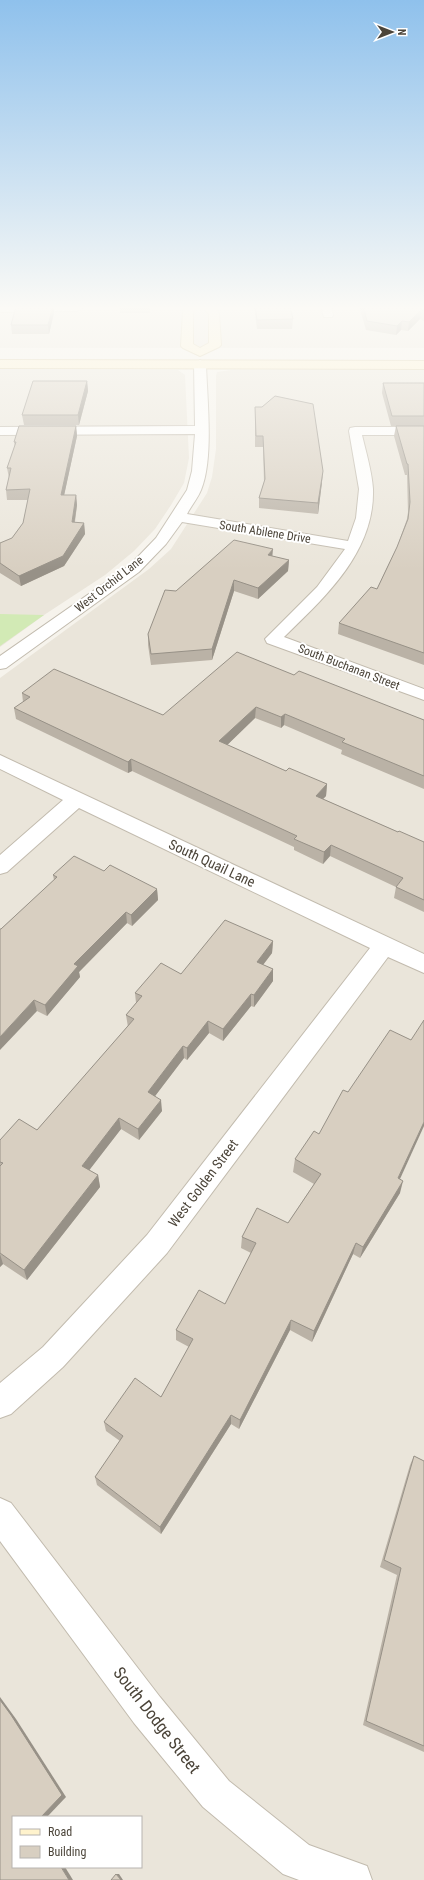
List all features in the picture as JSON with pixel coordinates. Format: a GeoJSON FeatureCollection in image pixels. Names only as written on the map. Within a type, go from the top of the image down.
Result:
{"type":"FeatureCollection","features":[{"type":"Feature","properties":{"kind":"street","name":"West Orchid Lane"},"geometry":{"type":"LineString","coordinates":[[0,664],[134,569],[161,541],[178,517],[194,490],[199,471],[202,430],[201,394]]}},
{"type":"Feature","properties":{"kind":"street"},"geometry":{"type":"LineString","coordinates":[[0,431],[202,430]]}},
{"type":"Feature","properties":{"kind":"street"},"geometry":{"type":"LineString","coordinates":[[353,546],[363,518],[366,489],[355,431],[424,431]]}},
{"type":"Feature","properties":{"kind":"street","name":"South Abilene Drive"},"geometry":{"type":"LineString","coordinates":[[178,517],[353,546]]}},
{"type":"Feature","properties":{"kind":"street","name":"South Buchanan Street"},"geometry":{"type":"LineString","coordinates":[[353,546],[351,552],[324,590],[274,639],[424,696]]}},
{"type":"Feature","properties":{"kind":"street","name":"South Quail Lane"},"geometry":{"type":"LineString","coordinates":[[0,760],[77,799],[385,944],[424,964]]}},
{"type":"Feature","properties":{"kind":"street"},"geometry":{"type":"LineString","coordinates":[[0,867],[77,799]]}},
{"type":"Feature","properties":{"kind":"street","name":"West Golden Street"},"geometry":{"type":"LineString","coordinates":[[0,1402],[53,1357],[157,1244],[385,944]]}},
{"type":"Feature","properties":{"kind":"street","name":"South Dodge Street"},"geometry":{"type":"LineString","coordinates":[[0,1514],[146,1710],[216,1794],[297,1860],[353,1880]]}},
{"type":"Feature","properties":{"kind":"shaded area"},"geometry":{"type":"Polygon","coordinates":[[[0,394],[186,394],[189,458],[184,483],[155,529],[134,551],[105,575],[44,615],[0,647],[0,394]]]}},
{"type":"Feature","properties":{"kind":"shaded area"},"geometry":{"type":"Polygon","coordinates":[[[216,394],[424,394],[424,1880],[0,1880],[0,678],[149,569],[171,549],[207,493],[212,477],[216,449],[216,394]]]}},
{"type":"Feature","properties":{"kind":"green space"},"geometry":{"type":"Polygon","coordinates":[[[0,614],[44,615],[0,646],[0,614]]]}},
{"type":"Feature","properties":{"kind":"building"},"geometry":{"type":"Polygon","coordinates":[[[29,394],[84,394],[78,415],[22,415],[29,394]]]}},
{"type":"Feature","properties":{"kind":"building"},"geometry":{"type":"Polygon","coordinates":[[[386,394],[424,394],[424,416],[392,416],[386,394]]]}},
{"type":"Feature","properties":{"kind":"building"},"geometry":{"type":"Polygon","coordinates":[[[275,396],[313,404],[323,471],[318,503],[259,498],[265,479],[263,436],[256,436],[255,407],[262,407],[275,396]]]}},
{"type":"Feature","properties":{"kind":"building"},"geometry":{"type":"Polygon","coordinates":[[[19,426],[76,426],[61,495],[76,495],[72,522],[84,523],[63,556],[19,576],[0,563],[0,543],[12,538],[23,523],[30,489],[6,490],[11,468],[7,468],[16,442],[14,442],[19,426]]]}},
{"type":"Feature","properties":{"kind":"building"},"geometry":{"type":"Polygon","coordinates":[[[396,426],[424,426],[424,653],[339,623],[371,587],[377,589],[397,547],[408,519],[410,502],[408,464],[396,426]]]}},
{"type":"Feature","properties":{"kind":"building"},"geometry":{"type":"Polygon","coordinates":[[[234,540],[273,549],[268,555],[289,560],[258,588],[234,580],[212,649],[151,654],[148,634],[165,590],[176,591],[234,540]]]}},
{"type":"Feature","properties":{"kind":"building"},"geometry":{"type":"Polygon","coordinates":[[[237,652],[294,675],[299,671],[424,720],[424,776],[342,742],[345,739],[285,714],[281,717],[256,707],[219,741],[286,771],[289,768],[327,784],[316,796],[424,842],[424,900],[396,887],[403,878],[331,845],[324,852],[294,839],[297,836],[131,759],[128,762],[14,708],[30,697],[22,693],[54,669],[163,715],[237,652]]]}},
{"type":"Feature","properties":{"kind":"building"},"geometry":{"type":"Polygon","coordinates":[[[74,856],[104,871],[110,865],[157,889],[131,915],[126,912],[74,964],[78,966],[45,1005],[34,1000],[0,1037],[0,929],[57,877],[53,875],[74,856]]]}},
{"type":"Feature","properties":{"kind":"building"},"geometry":{"type":"Polygon","coordinates":[[[225,920],[273,941],[257,962],[273,969],[254,995],[251,994],[223,1029],[208,1021],[187,1048],[183,1046],[148,1092],[161,1100],[138,1129],[119,1118],[82,1166],[98,1175],[24,1270],[0,1253],[0,1166],[3,1163],[0,1162],[0,1140],[19,1119],[37,1130],[134,1019],[126,1015],[142,996],[135,993],[161,963],[181,974],[225,920]]]}},
{"type":"Feature","properties":{"kind":"building"},"geometry":{"type":"Polygon","coordinates":[[[424,1020],[424,1122],[398,1178],[403,1181],[363,1247],[356,1243],[314,1331],[291,1320],[240,1420],[231,1415],[160,1527],[95,1477],[123,1436],[104,1422],[135,1378],[161,1397],[193,1339],[176,1330],[199,1290],[225,1304],[256,1243],[242,1237],[257,1208],[288,1223],[321,1174],[295,1159],[314,1131],[319,1134],[343,1090],[348,1092],[390,1030],[411,1040],[424,1020]]]}},
{"type":"Feature","properties":{"kind":"building"},"geometry":{"type":"Polygon","coordinates":[[[414,1456],[424,1461],[424,1746],[366,1721],[401,1568],[384,1560],[414,1456]]]}},
{"type":"Feature","properties":{"kind":"building"},"geometry":{"type":"Polygon","coordinates":[[[0,1700],[62,1795],[42,1816],[12,1816],[12,1868],[62,1868],[69,1880],[0,1880],[0,1700]]]}},
{"type":"Feature","properties":{"kind":"building"},"geometry":{"type":"Polygon","coordinates":[[[116,1874],[121,1880],[111,1880],[116,1874]]]}}]}
